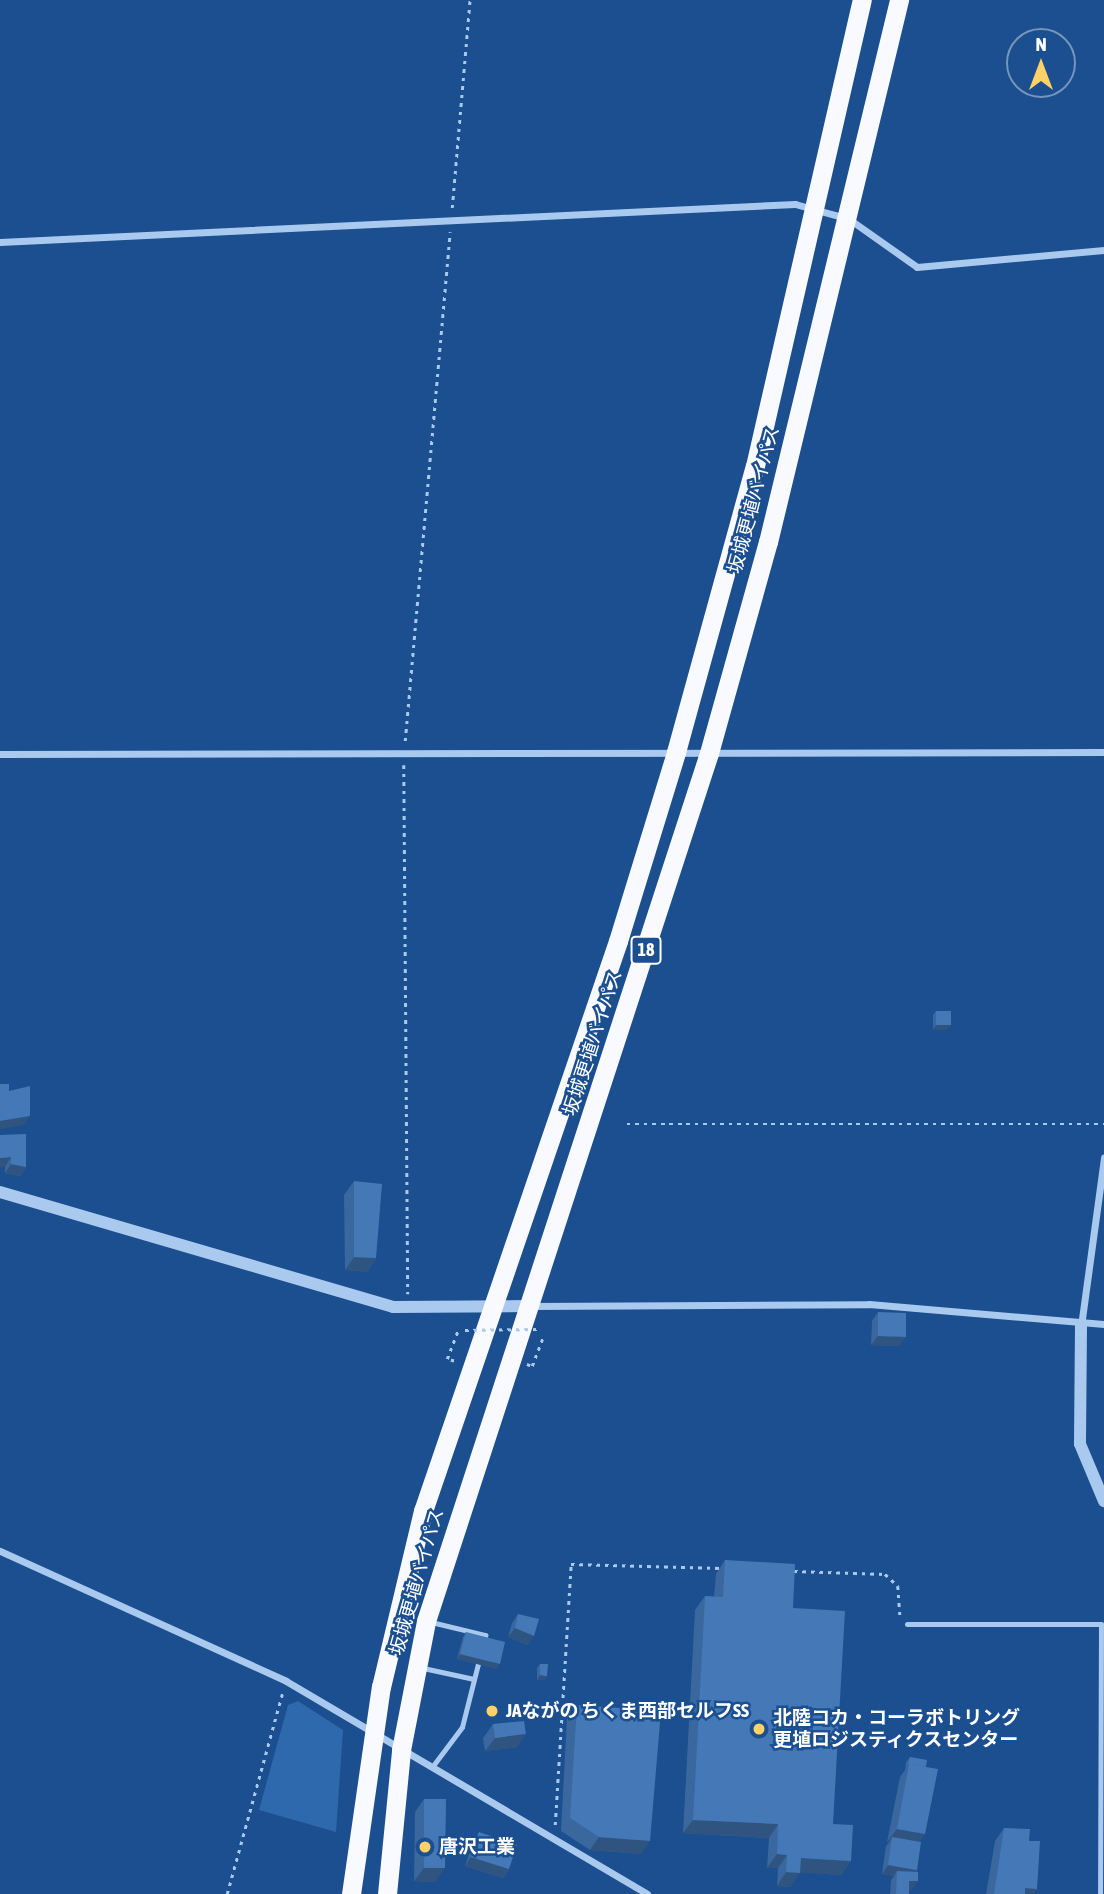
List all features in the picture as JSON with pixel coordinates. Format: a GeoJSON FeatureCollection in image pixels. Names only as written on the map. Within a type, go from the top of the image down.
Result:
{"type":"FeatureCollection","features":[{"type":"Feature","properties":{"kind":"highway","name":"坂城更埴バイパス"},"geometry":{"type":"LineString","coordinates":[[351,1894],[374,1731],[423,1511],[676,752],[816,209],[862,0]]}},
{"type":"Feature","properties":{"kind":"highway","name":"坂城更埴バイパス"},"geometry":{"type":"LineString","coordinates":[[387,1894],[401,1750],[426,1620],[709,754],[849,219],[899,0]]}},
{"type":"Feature","properties":{"kind":"street"},"geometry":{"type":"LineString","coordinates":[[0,242],[795,204],[849,219],[917,267],[1104,250]]}},
{"type":"Feature","properties":{"kind":"street"},"geometry":{"type":"LineString","coordinates":[[0,754],[1104,751]]}},
{"type":"Feature","properties":{"kind":"street"},"geometry":{"type":"LineString","coordinates":[[1104,1158],[1081,1326],[1080,1444],[1104,1501]]}},
{"type":"Feature","properties":{"kind":"street"},"geometry":{"type":"LineString","coordinates":[[0,1192],[408,1308],[869,1304],[1081,1326],[1104,1324]]}},
{"type":"Feature","properties":{"kind":"street"},"geometry":{"type":"LineString","coordinates":[[0,1551],[286,1681],[647,1894]]}},
{"type":"Feature","properties":{"kind":"lane"},"geometry":{"type":"LineString","coordinates":[[426,1620],[485,1635],[462,1727],[432,1767]]}},
{"type":"Feature","properties":{"kind":"lane"},"geometry":{"type":"LineString","coordinates":[[906,1624],[1102,1623],[1100,1894]]}},
{"type":"Feature","properties":{"kind":"lane"},"geometry":{"type":"LineString","coordinates":[[415,1667],[474,1679]]}},
{"type":"Feature","properties":{"kind":"path"},"geometry":{"type":"LineString","coordinates":[[408,1308],[404,754],[470,0]]}},
{"type":"Feature","properties":{"kind":"path"},"geometry":{"type":"LineString","coordinates":[[626,1124],[1104,1124]]}},
{"type":"Feature","properties":{"kind":"path"},"geometry":{"type":"LineString","coordinates":[[457,1330],[447,1359],[454,1361],[465,1330],[538,1329]]}},
{"type":"Feature","properties":{"kind":"path"},"geometry":{"type":"LineString","coordinates":[[552,1839],[571,1564],[727,1568]]}},
{"type":"Feature","properties":{"kind":"path"},"geometry":{"type":"LineString","coordinates":[[783,1570],[885,1574],[898,1586],[906,1624]]}},
{"type":"Feature","properties":{"kind":"path"},"geometry":{"type":"LineString","coordinates":[[227,1894],[286,1681]]}},
{"type":"Feature","properties":{"kind":"shaded area"},"geometry":{"type":"Polygon","coordinates":[[[298,1701],[343,1730],[336,1832],[259,1810],[288,1705],[298,1701]]]}},
{"type":"Feature","properties":{"kind":"building"},"geometry":{"type":"Polygon","coordinates":[[[936,1011],[951,1011],[951,1025],[936,1025],[936,1011]]]}},
{"type":"Feature","properties":{"kind":"building"},"geometry":{"type":"Polygon","coordinates":[[[0,1084],[9,1084],[9,1091],[30,1086],[30,1116],[0,1121],[0,1084]]]}},
{"type":"Feature","properties":{"kind":"building"},"geometry":{"type":"Polygon","coordinates":[[[26,1134],[26,1167],[11,1164],[11,1157],[0,1158],[0,1135],[26,1134]]]}},
{"type":"Feature","properties":{"kind":"building"},"geometry":{"type":"Polygon","coordinates":[[[354,1181],[382,1184],[376,1258],[354,1257],[354,1181]]]}},
{"type":"Feature","properties":{"kind":"building"},"geometry":{"type":"Polygon","coordinates":[[[878,1312],[906,1313],[906,1337],[878,1336],[878,1312]]]}},
{"type":"Feature","properties":{"kind":"building","name":"北陸コカ・コーラボトリング 更埴ロジスティクスセンター"},"geometry":{"type":"Polygon","coordinates":[[[725,1560],[795,1564],[793,1608],[845,1611],[833,1824],[853,1825],[851,1861],[801,1858],[800,1873],[786,1872],[787,1855],[777,1854],[778,1824],[693,1820],[705,1596],[723,1597],[725,1560]]]}},
{"type":"Feature","properties":{"kind":"building"},"geometry":{"type":"Polygon","coordinates":[[[518,1614],[539,1619],[534,1636],[515,1628],[518,1614]]]}},
{"type":"Feature","properties":{"kind":"building"},"geometry":{"type":"Polygon","coordinates":[[[466,1632],[505,1642],[500,1664],[460,1654],[466,1632]]]}},
{"type":"Feature","properties":{"kind":"building"},"geometry":{"type":"Polygon","coordinates":[[[540,1664],[548,1664],[547,1676],[540,1675],[540,1664]]]}},
{"type":"Feature","properties":{"kind":"building"},"geometry":{"type":"Polygon","coordinates":[[[577,1705],[661,1711],[650,1841],[599,1837],[570,1818],[577,1705]]]}},
{"type":"Feature","properties":{"kind":"building"},"geometry":{"type":"Polygon","coordinates":[[[524,1721],[526,1734],[495,1738],[493,1724],[524,1721]]]}},
{"type":"Feature","properties":{"kind":"building"},"geometry":{"type":"Polygon","coordinates":[[[910,1757],[927,1760],[926,1767],[908,1765],[910,1757]]]}},
{"type":"Feature","properties":{"kind":"building"},"geometry":{"type":"Polygon","coordinates":[[[909,1764],[938,1769],[925,1834],[897,1829],[909,1764]]]}},
{"type":"Feature","properties":{"kind":"building"},"geometry":{"type":"Polygon","coordinates":[[[424,1799],[446,1799],[445,1868],[424,1868],[424,1799]]]}},
{"type":"Feature","properties":{"kind":"building"},"geometry":{"type":"Polygon","coordinates":[[[1004,1828],[1030,1829],[1029,1841],[1040,1841],[1037,1889],[1025,1888],[1025,1894],[994,1894],[1004,1828]]]}},
{"type":"Feature","properties":{"kind":"building"},"geometry":{"type":"Polygon","coordinates":[[[479,1832],[517,1845],[509,1869],[471,1857],[479,1832]]]}},
{"type":"Feature","properties":{"kind":"building"},"geometry":{"type":"Polygon","coordinates":[[[892,1837],[921,1842],[917,1870],[888,1865],[892,1837]]]}},
{"type":"Feature","properties":{"kind":"building"},"geometry":{"type":"Polygon","coordinates":[[[897,1871],[918,1872],[918,1881],[909,1881],[909,1894],[896,1894],[897,1871]]]}},
{"type":"Feature","properties":{"kind":"place","name":"JAながの ちくま西部セルフSS"},"geometry":{"type":"Point","coordinates":[492,1711]}},
{"type":"Feature","properties":{"kind":"place","name":"北陸コカ・コーラボトリング 更埴ロジスティクスセンター"},"geometry":{"type":"Point","coordinates":[759,1729]}},
{"type":"Feature","properties":{"kind":"place","name":"唐沢工業"},"geometry":{"type":"Point","coordinates":[425,1847]}}]}
